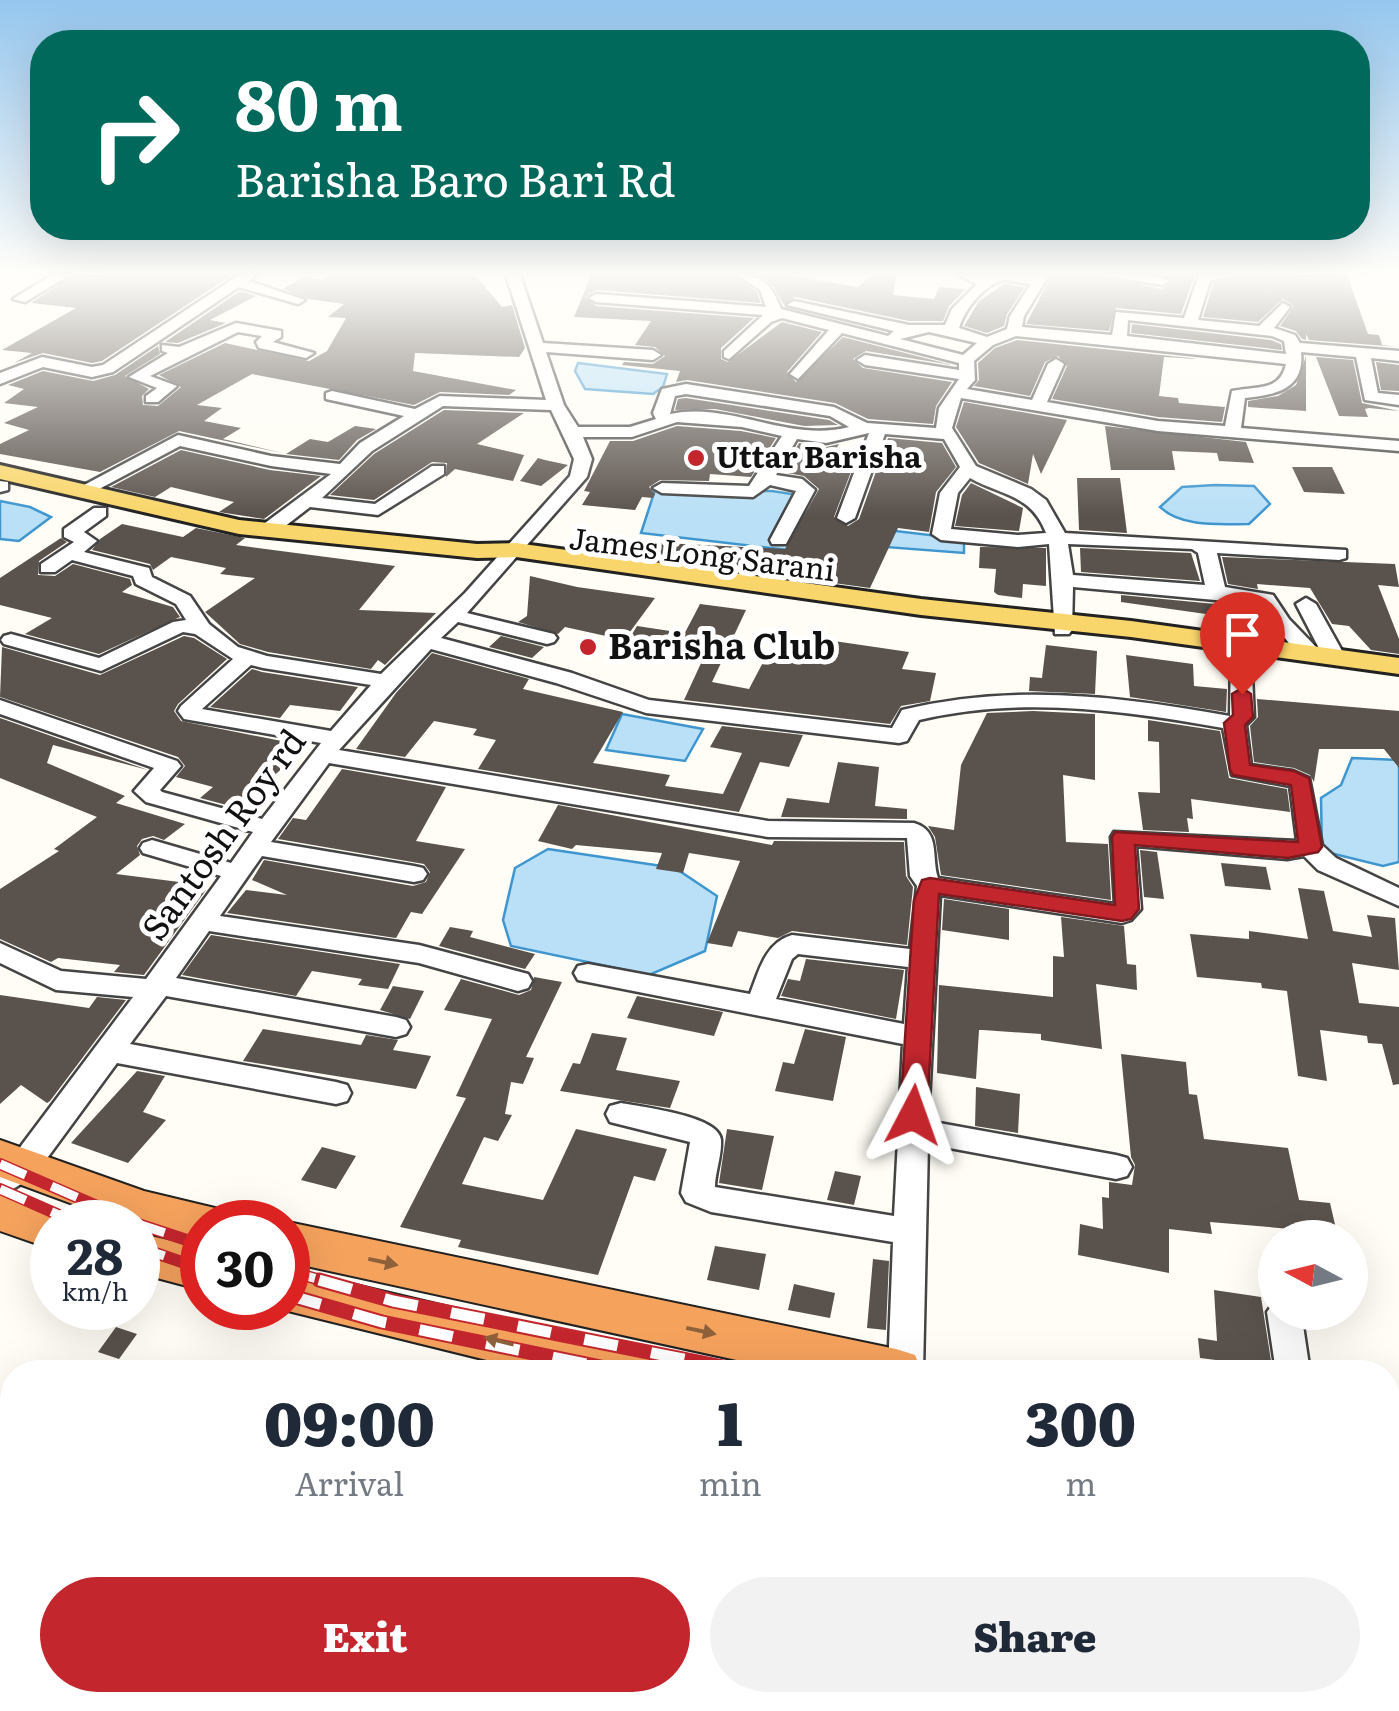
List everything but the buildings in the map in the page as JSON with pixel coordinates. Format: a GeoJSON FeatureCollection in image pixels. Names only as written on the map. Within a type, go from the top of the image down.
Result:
{"type":"FeatureCollection","features":[{"type":"Feature","properties":{"kind":"highway"},"geometry":{"type":"LineString","coordinates":[[8,1170],[180,1218]]}},
{"type":"Feature","properties":{"kind":"highway"},"geometry":{"type":"LineString","coordinates":[[0,1212],[30,1222]]}},
{"type":"Feature","properties":{"kind":"highway"},"geometry":{"type":"LineString","coordinates":[[310,1247],[840,1360]]}},
{"type":"Feature","properties":{"kind":"highway"},"geometry":{"type":"LineString","coordinates":[[310,1295],[578,1360]]}},
{"type":"Feature","properties":{"kind":"main road","name":"James Long Sarani"},"geometry":{"type":"LineString","coordinates":[[0,483],[100,512],[222,537],[510,556],[1062,626],[1399,676]]}},
{"type":"Feature","properties":{"kind":"main road"},"geometry":{"type":"LineString","coordinates":[[0,483],[80,492],[178,516],[268,530],[510,556]]}},
{"type":"Feature","properties":{"kind":"main road"},"geometry":{"type":"LineString","coordinates":[[1062,626],[1399,666]]}},
{"type":"Feature","properties":{"kind":"street"},"geometry":{"type":"LineString","coordinates":[[0,379],[42,362],[100,372],[126,355]]}},
{"type":"Feature","properties":{"kind":"street"},"geometry":{"type":"LineString","coordinates":[[152,399],[169,386],[136,377],[175,355]]}},
{"type":"Feature","properties":{"kind":"street"},"geometry":{"type":"LineString","coordinates":[[541,355],[556,406],[573,432],[632,432],[650,428],[664,419],[742,422],[826,438],[871,428],[950,434]]}},
{"type":"Feature","properties":{"kind":"street"},"geometry":{"type":"LineString","coordinates":[[798,374],[815,355]]}},
{"type":"Feature","properties":{"kind":"street"},"geometry":{"type":"LineString","coordinates":[[926,355],[966,368]]}},
{"type":"Feature","properties":{"kind":"street"},"geometry":{"type":"LineString","coordinates":[[977,355],[966,368],[943,417],[944,429],[976,476],[1025,493],[1039,504],[1058,538],[1063,580],[1062,626]]}},
{"type":"Feature","properties":{"kind":"street"},"geometry":{"type":"LineString","coordinates":[[1232,432],[1238,394],[1276,392],[1285,386],[1294,355]]}},
{"type":"Feature","properties":{"kind":"street"},"geometry":{"type":"LineString","coordinates":[[1362,355],[1371,397],[1399,400]]}},
{"type":"Feature","properties":{"kind":"street"},"geometry":{"type":"LineString","coordinates":[[865,360],[966,368]]}},
{"type":"Feature","properties":{"kind":"street"},"geometry":{"type":"LineString","coordinates":[[1038,404],[1056,364]]}},
{"type":"Feature","properties":{"kind":"street"},"geometry":{"type":"LineString","coordinates":[[664,419],[661,413],[668,392],[686,388],[834,412],[871,428]]}},
{"type":"Feature","properties":{"kind":"street"},"geometry":{"type":"LineString","coordinates":[[956,392],[1158,426],[1399,446]]}},
{"type":"Feature","properties":{"kind":"street"},"geometry":{"type":"LineString","coordinates":[[332,396],[415,414]]}},
{"type":"Feature","properties":{"kind":"street"},"geometry":{"type":"LineString","coordinates":[[268,530],[307,501],[366,447],[415,414],[450,399],[556,406]]}},
{"type":"Feature","properties":{"kind":"street"},"geometry":{"type":"LineString","coordinates":[[846,518],[871,428]]}},
{"type":"Feature","properties":{"kind":"street","name":"Santosh Roy rd"},"geometry":{"type":"LineString","coordinates":[[8,1170],[110,1051],[330,747],[386,680],[510,556],[578,477],[583,459],[573,432]]}},
{"type":"Feature","properties":{"kind":"street"},"geometry":{"type":"LineString","coordinates":[[662,488],[753,492],[792,434]]}},
{"type":"Feature","properties":{"kind":"street"},"geometry":{"type":"LineString","coordinates":[[80,492],[186,436],[271,461],[343,470]]}},
{"type":"Feature","properties":{"kind":"street"},"geometry":{"type":"LineString","coordinates":[[968,468],[949,492],[941,534],[1018,541],[1058,538],[1340,554]]}},
{"type":"Feature","properties":{"kind":"street"},"geometry":{"type":"LineString","coordinates":[[307,501],[378,510],[438,470]]}},
{"type":"Feature","properties":{"kind":"street"},"geometry":{"type":"LineString","coordinates":[[765,479],[804,486],[806,490],[779,540]]}},
{"type":"Feature","properties":{"kind":"street"},"geometry":{"type":"LineString","coordinates":[[48,568],[88,541],[71,533],[100,512]]}},
{"type":"Feature","properties":{"kind":"street"},"geometry":{"type":"LineString","coordinates":[[1203,547],[1217,592]]}},
{"type":"Feature","properties":{"kind":"street"},"geometry":{"type":"LineString","coordinates":[[69,554],[146,574],[142,580],[183,600],[201,628],[231,651],[386,680]]}},
{"type":"Feature","properties":{"kind":"street"},"geometry":{"type":"LineString","coordinates":[[1063,580],[1266,599],[1276,618],[1321,657]]}},
{"type":"Feature","properties":{"kind":"street"},"geometry":{"type":"LineString","coordinates":[[1306,604],[1321,657]]}},
{"type":"Feature","properties":{"kind":"street"},"geometry":{"type":"LineString","coordinates":[[452,616],[547,638]]}},
{"type":"Feature","properties":{"kind":"street"},"geometry":{"type":"LineString","coordinates":[[11,640],[52,655],[102,665],[180,626],[201,628]]}},
{"type":"Feature","properties":{"kind":"street"},"geometry":{"type":"LineString","coordinates":[[427,641],[564,678],[646,706],[900,736],[910,715],[952,702],[993,698],[1150,708],[1234,723],[1243,717],[1240,654]]}},
{"type":"Feature","properties":{"kind":"street"},"geometry":{"type":"LineString","coordinates":[[248,657],[189,711],[431,770],[768,829],[914,831],[922,838],[920,860],[923,876],[930,885],[1122,914],[1128,909],[1123,837],[1288,851],[1310,847]]}},
{"type":"Feature","properties":{"kind":"street"},"geometry":{"type":"LineString","coordinates":[[0,706],[168,766],[146,791],[154,797],[263,838],[414,874]]}},
{"type":"Feature","properties":{"kind":"street"},"geometry":{"type":"LineString","coordinates":[[1234,723],[1240,770],[1294,778],[1301,783],[1310,847],[1327,864],[1399,898]]}},
{"type":"Feature","properties":{"kind":"street"},"geometry":{"type":"LineString","coordinates":[[152,848],[238,873]]}},
{"type":"Feature","properties":{"kind":"street"},"geometry":{"type":"LineString","coordinates":[[906,1360],[913,1130],[930,885]]}},
{"type":"Feature","properties":{"kind":"street"},"geometry":{"type":"LineString","coordinates":[[204,922],[419,954],[518,981]]}},
{"type":"Feature","properties":{"kind":"street"},"geometry":{"type":"LineString","coordinates":[[759,1006],[780,954],[792,944],[924,960]]}},
{"type":"Feature","properties":{"kind":"street"},"geometry":{"type":"LineString","coordinates":[[0,952],[56,980],[157,987],[396,1027]]}},
{"type":"Feature","properties":{"kind":"street"},"geometry":{"type":"LineString","coordinates":[[588,973],[918,1037]]}},
{"type":"Feature","properties":{"kind":"street"},"geometry":{"type":"LineString","coordinates":[[110,1051],[336,1092]]}},
{"type":"Feature","properties":{"kind":"street"},"geometry":{"type":"LineString","coordinates":[[621,1114],[706,1136],[697,1192],[711,1199],[910,1232]]}},
{"type":"Feature","properties":{"kind":"street"},"geometry":{"type":"LineString","coordinates":[[913,1130],[1116,1167]]}},
{"type":"Feature","properties":{"kind":"street"},"geometry":{"type":"LineString","coordinates":[[1286,1330],[1290,1360]]}},
{"type":"Feature","properties":{"kind":"water"},"geometry":{"type":"Polygon","coordinates":[[[578,363],[667,374],[663,387],[653,394],[585,389],[575,371],[578,363]]]}},
{"type":"Feature","properties":{"kind":"water"},"geometry":{"type":"Polygon","coordinates":[[[1254,486],[1270,504],[1249,524],[1190,522],[1160,507],[1182,487],[1254,486]]]}},
{"type":"Feature","properties":{"kind":"water"},"geometry":{"type":"Polygon","coordinates":[[[655,490],[772,491],[811,497],[788,550],[641,533],[655,490]]]}},
{"type":"Feature","properties":{"kind":"water"},"geometry":{"type":"Polygon","coordinates":[[[0,501],[30,507],[51,517],[19,541],[0,539],[0,501]]]}},
{"type":"Feature","properties":{"kind":"water"},"geometry":{"type":"Polygon","coordinates":[[[853,526],[964,539],[964,553],[846,544],[853,526]]]}},
{"type":"Feature","properties":{"kind":"water"},"geometry":{"type":"Polygon","coordinates":[[[622,714],[703,729],[685,761],[606,750],[622,714]]]}},
{"type":"Feature","properties":{"kind":"water"},"geometry":{"type":"Polygon","coordinates":[[[1352,758],[1399,760],[1399,862],[1383,866],[1322,851],[1321,798],[1341,785],[1352,758]]]}},
{"type":"Feature","properties":{"kind":"water"},"geometry":{"type":"Polygon","coordinates":[[[548,849],[675,868],[717,896],[705,951],[649,975],[511,946],[503,920],[515,868],[548,849]]]}},
{"type":"Feature","properties":{"kind":"railway"},"geometry":{"type":"LineString","coordinates":[[0,1164],[83,1200]]}},
{"type":"Feature","properties":{"kind":"railway"},"geometry":{"type":"LineString","coordinates":[[0,1189],[30,1202]]}},
{"type":"Feature","properties":{"kind":"railway"},"geometry":{"type":"LineString","coordinates":[[160,1231],[180,1238]]}},
{"type":"Feature","properties":{"kind":"railway"},"geometry":{"type":"LineString","coordinates":[[160,1255],[180,1261]]}},
{"type":"Feature","properties":{"kind":"railway"},"geometry":{"type":"LineString","coordinates":[[310,1277],[328,1282]]}},
{"type":"Feature","properties":{"kind":"railway"},"geometry":{"type":"LineString","coordinates":[[319,1280],[393,1301],[688,1360]]}},
{"type":"Feature","properties":{"kind":"railway"},"geometry":{"type":"LineString","coordinates":[[310,1301],[382,1322],[567,1360]]}},
{"type":"Feature","properties":{"kind":"place","name":"Uttar Barisha"},"geometry":{"type":"Point","coordinates":[696,458]}},
{"type":"Feature","properties":{"kind":"place","name":"Barisha Club"},"geometry":{"type":"Point","coordinates":[588,647]}},
{"type":"Feature","properties":{"kind":"route"},"geometry":{"type":"LineString","coordinates":[[913,1115],[930,885],[1122,914],[1128,909],[1120,840],[1123,837],[1288,851],[1310,847],[1301,783],[1294,778],[1244,774],[1240,770],[1234,723],[1243,717],[1242,694]]}}]}
